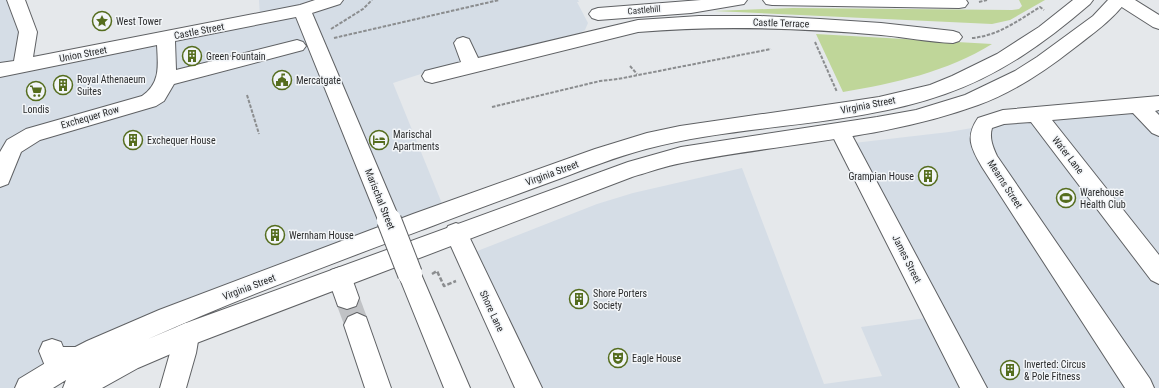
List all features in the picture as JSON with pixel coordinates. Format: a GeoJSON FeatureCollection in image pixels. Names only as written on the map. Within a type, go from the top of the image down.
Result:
{"type":"FeatureCollection","features":[{"type":"Feature","properties":{"kind":"street"},"geometry":{"type":"LineString","coordinates":[[16,0],[28,32],[22,66]]}},
{"type":"Feature","properties":{"kind":"street","name":"Castle Street"},"geometry":{"type":"LineString","coordinates":[[166,79],[166,37],[264,9],[302,10],[334,0]]}},
{"type":"Feature","properties":{"kind":"street","name":"Castlehill"},"geometry":{"type":"LineString","coordinates":[[594,7],[691,7],[738,0]]}},
{"type":"Feature","properties":{"kind":"street"},"geometry":{"type":"LineString","coordinates":[[772,0],[922,1],[959,3]]}},
{"type":"Feature","properties":{"kind":"street","name":"Virginia Street"},"geometry":{"type":"LineString","coordinates":[[28,385],[106,345],[200,306],[444,211],[608,152],[663,137],[698,130],[848,110],[914,96],[947,85],[972,75],[1015,53],[1084,0]]}},
{"type":"Feature","properties":{"kind":"street","name":"Virginia Street"},"geometry":{"type":"LineString","coordinates":[[76,388],[129,359],[186,335],[344,288],[456,233],[628,170],[681,155],[840,131],[916,117],[972,100],[1022,76],[1044,62],[1099,20],[1118,0]]}},
{"type":"Feature","properties":{"kind":"street"},"geometry":{"type":"LineString","coordinates":[[1123,0],[1159,23]]}},
{"type":"Feature","properties":{"kind":"street"},"geometry":{"type":"LineString","coordinates":[[1147,0],[1159,8]]}},
{"type":"Feature","properties":{"kind":"street"},"geometry":{"type":"LineString","coordinates":[[594,7],[609,33]]}},
{"type":"Feature","properties":{"kind":"street","name":"Marischal Street"},"geometry":{"type":"LineString","coordinates":[[302,10],[457,388]]}},
{"type":"Feature","properties":{"kind":"street","name":"Castle Terrace"},"geometry":{"type":"LineString","coordinates":[[432,76],[638,26],[683,22],[735,21],[806,24],[883,29],[913,34],[953,37]]}},
{"type":"Feature","properties":{"kind":"street","name":"Union Street"},"geometry":{"type":"LineString","coordinates":[[0,70],[166,37]]}},
{"type":"Feature","properties":{"kind":"street"},"geometry":{"type":"LineString","coordinates":[[463,43],[472,66]]}},
{"type":"Feature","properties":{"kind":"street"},"geometry":{"type":"LineString","coordinates":[[166,79],[298,46]]}},
{"type":"Feature","properties":{"kind":"street","name":"Exchequer Row"},"geometry":{"type":"LineString","coordinates":[[0,178],[10,153],[20,142],[33,134],[154,98],[161,92],[166,79]]}},
{"type":"Feature","properties":{"kind":"street","name":"Mearns Street"},"geometry":{"type":"LineString","coordinates":[[1141,388],[989,161],[982,147],[980,133],[985,123],[1003,117],[1159,103]]}},
{"type":"Feature","properties":{"kind":"street"},"geometry":{"type":"LineString","coordinates":[[1138,105],[1159,128]]}},
{"type":"Feature","properties":{"kind":"street","name":"Water Lane"},"geometry":{"type":"LineString","coordinates":[[1036,114],[1159,273]]}},
{"type":"Feature","properties":{"kind":"street","name":"James Street"},"geometry":{"type":"LineString","coordinates":[[840,131],[974,388]]}},
{"type":"Feature","properties":{"kind":"street","name":"Shore Lane"},"geometry":{"type":"LineString","coordinates":[[456,233],[529,388]]}},
{"type":"Feature","properties":{"kind":"street"},"geometry":{"type":"LineString","coordinates":[[356,325],[378,388]]}},
{"type":"Feature","properties":{"kind":"street"},"geometry":{"type":"LineString","coordinates":[[173,388],[183,353],[186,335]]}},
{"type":"Feature","properties":{"kind":"street"},"geometry":{"type":"LineString","coordinates":[[52,351],[54,357],[63,360],[78,360]]}},
{"type":"Feature","properties":{"kind":"path"},"geometry":{"type":"LineString","coordinates":[[328,32],[341,22],[363,9],[372,0]]}},
{"type":"Feature","properties":{"kind":"path"},"geometry":{"type":"LineString","coordinates":[[330,39],[499,0]]}},
{"type":"Feature","properties":{"kind":"path"},"geometry":{"type":"LineString","coordinates":[[953,37],[977,38],[986,36],[998,31],[1040,7],[1048,11],[1042,16]]}},
{"type":"Feature","properties":{"kind":"path"},"geometry":{"type":"LineString","coordinates":[[806,24],[839,96]]}},
{"type":"Feature","properties":{"kind":"path"},"geometry":{"type":"LineString","coordinates":[[492,107],[600,81],[771,49]]}},
{"type":"Feature","properties":{"kind":"path"},"geometry":{"type":"LineString","coordinates":[[630,66],[637,74]]}},
{"type":"Feature","properties":{"kind":"path"},"geometry":{"type":"LineString","coordinates":[[247,94],[259,134]]}},
{"type":"Feature","properties":{"kind":"path"},"geometry":{"type":"LineString","coordinates":[[412,279],[438,271],[444,286],[459,280]]}},
{"type":"Feature","properties":{"kind":"shaded area"},"geometry":{"type":"Polygon","coordinates":[[[0,0],[16,0],[22,66],[260,18],[259,0],[578,0],[579,2],[577,2],[588,23],[585,30],[578,34],[455,63],[393,83],[445,211],[28,388],[0,388],[0,0]]]}},
{"type":"Feature","properties":{"kind":"shaded area"},"geometry":{"type":"Polygon","coordinates":[[[1159,108],[1159,388],[524,388],[462,257],[597,204],[633,193],[742,168],[824,384],[882,376],[861,327],[933,317],[845,144],[949,132],[1006,122],[1159,108]]]}},
{"type":"Feature","properties":{"kind":"green space"},"geometry":{"type":"Polygon","coordinates":[[[1019,0],[1045,0],[1010,20],[992,24],[714,11],[793,8],[1012,10],[1019,9],[1022,6],[1019,0]]]}},
{"type":"Feature","properties":{"kind":"green space"},"geometry":{"type":"Polygon","coordinates":[[[816,34],[992,44],[975,54],[939,69],[882,85],[843,92],[816,34]]]}},
{"type":"Feature","properties":{"kind":"tunnel"},"geometry":{"type":"LineString","coordinates":[[347,298],[357,325]]}},
{"type":"Feature","properties":{"kind":"place","name":"West Tower"},"geometry":{"type":"Point","coordinates":[102,21]}},
{"type":"Feature","properties":{"kind":"place","name":"Green Fountain"},"geometry":{"type":"Point","coordinates":[192,56]}},
{"type":"Feature","properties":{"kind":"place","name":"Mercatgate"},"geometry":{"type":"Point","coordinates":[282,80]}},
{"type":"Feature","properties":{"kind":"place","name":"Royal Athenaeum Suites"},"geometry":{"type":"Point","coordinates":[63,85]}},
{"type":"Feature","properties":{"kind":"place","name":"Londis"},"geometry":{"type":"Point","coordinates":[36,91]}},
{"type":"Feature","properties":{"kind":"place","name":"Exchequer House"},"geometry":{"type":"Point","coordinates":[133,140]}},
{"type":"Feature","properties":{"kind":"place","name":"Marischal Apartments"},"geometry":{"type":"Point","coordinates":[379,140]}},
{"type":"Feature","properties":{"kind":"place","name":"Grampian House"},"geometry":{"type":"Point","coordinates":[928,176]}},
{"type":"Feature","properties":{"kind":"place","name":"Warehouse Health Club"},"geometry":{"type":"Point","coordinates":[1066,198]}},
{"type":"Feature","properties":{"kind":"place","name":"Wernham House"},"geometry":{"type":"Point","coordinates":[275,235]}},
{"type":"Feature","properties":{"kind":"place","name":"Shore Porters Society"},"geometry":{"type":"Point","coordinates":[579,299]}},
{"type":"Feature","properties":{"kind":"place","name":"Eagle House"},"geometry":{"type":"Point","coordinates":[618,358]}},
{"type":"Feature","properties":{"kind":"place","name":"Inverted: Circus & Pole Fitness"},"geometry":{"type":"Point","coordinates":[1010,370]}}]}
